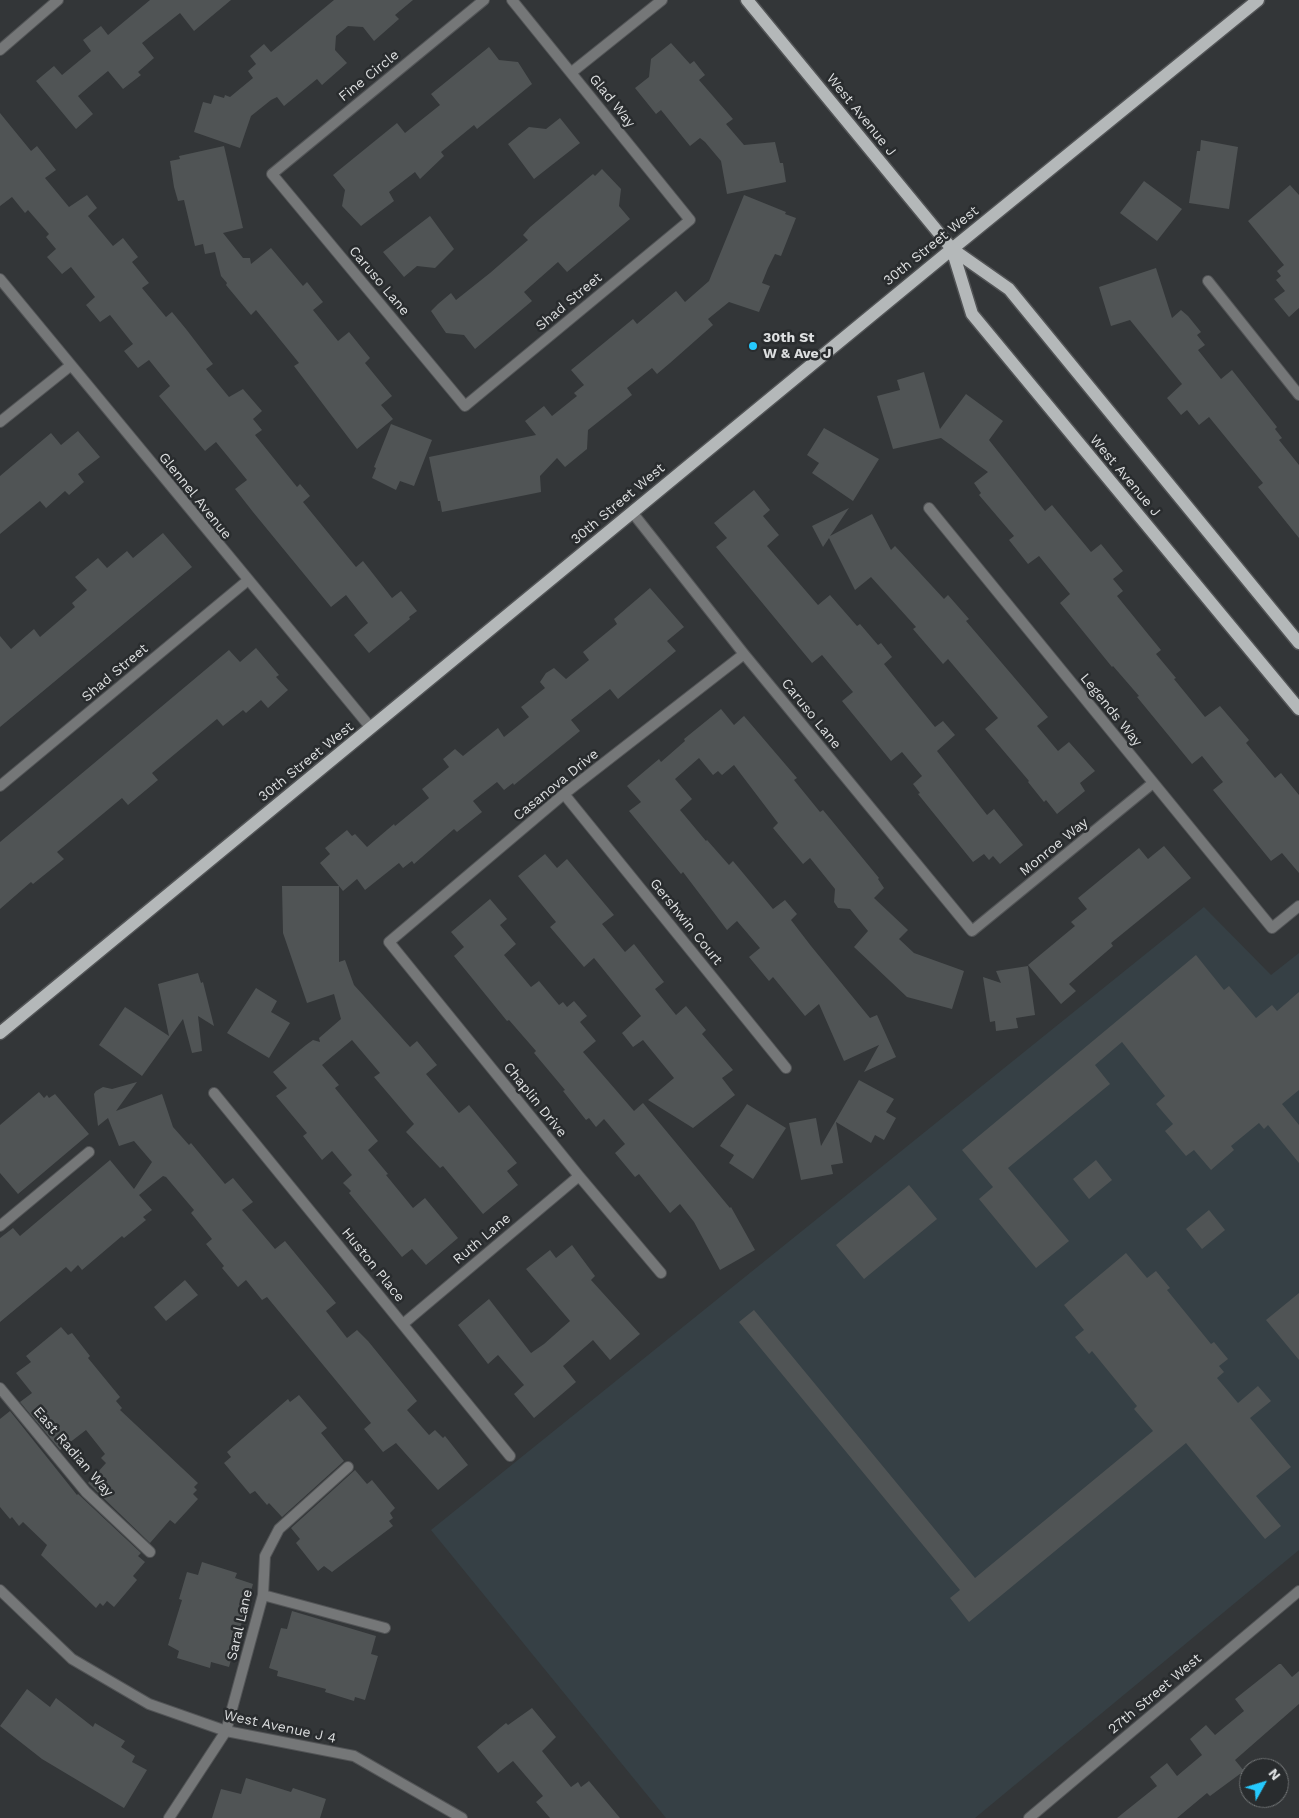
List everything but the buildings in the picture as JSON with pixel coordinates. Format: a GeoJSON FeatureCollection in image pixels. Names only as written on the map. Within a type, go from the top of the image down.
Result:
{"type":"FeatureCollection","features":[{"type":"Feature","properties":{"kind":"main road","name":"West Avenue J"},"geometry":{"type":"LineString","coordinates":[[747,0],[952,249],[1009,289],[1299,642]]}},
{"type":"Feature","properties":{"kind":"main road","name":"30th Street West"},"geometry":{"type":"LineString","coordinates":[[0,1033],[952,249],[1258,0]]}},
{"type":"Feature","properties":{"kind":"main road","name":"West Avenue J"},"geometry":{"type":"LineString","coordinates":[[952,249],[972,314],[1299,709]]}},
{"type":"Feature","properties":{"kind":"street"},"geometry":{"type":"LineString","coordinates":[[0,50],[58,0]]}},
{"type":"Feature","properties":{"kind":"street","name":"Fine Circle"},"geometry":{"type":"LineString","coordinates":[[272,174],[484,0]]}},
{"type":"Feature","properties":{"kind":"street","name":"Glad Way"},"geometry":{"type":"LineString","coordinates":[[512,0],[690,220]]}},
{"type":"Feature","properties":{"kind":"street"},"geometry":{"type":"LineString","coordinates":[[572,72],[662,0]]}},
{"type":"Feature","properties":{"kind":"street","name":"Caruso Lane"},"geometry":{"type":"LineString","coordinates":[[272,174],[465,406]]}},
{"type":"Feature","properties":{"kind":"street","name":"Shad Street"},"geometry":{"type":"LineString","coordinates":[[465,406],[690,220]]}},
{"type":"Feature","properties":{"kind":"street","name":"Glennel Avenue"},"geometry":{"type":"LineString","coordinates":[[0,279],[370,728]]}},
{"type":"Feature","properties":{"kind":"street"},"geometry":{"type":"LineString","coordinates":[[1208,281],[1299,395]]}},
{"type":"Feature","properties":{"kind":"street"},"geometry":{"type":"LineString","coordinates":[[0,422],[70,366]]}},
{"type":"Feature","properties":{"kind":"street","name":"Legends Way"},"geometry":{"type":"LineString","coordinates":[[929,508],[1272,928],[1299,906]]}},
{"type":"Feature","properties":{"kind":"street","name":"Caruso Lane"},"geometry":{"type":"LineString","coordinates":[[632,512],[744,654],[972,931]]}},
{"type":"Feature","properties":{"kind":"street","name":"Shad Street"},"geometry":{"type":"LineString","coordinates":[[0,786],[247,581]]}},
{"type":"Feature","properties":{"kind":"street","name":"Casanova Drive"},"geometry":{"type":"LineString","coordinates":[[389,942],[564,794],[744,654]]}},
{"type":"Feature","properties":{"kind":"street","name":"Monroe Way"},"geometry":{"type":"LineString","coordinates":[[972,931],[1153,783]]}},
{"type":"Feature","properties":{"kind":"street","name":"Gershwin Court"},"geometry":{"type":"LineString","coordinates":[[564,794],[786,1068]]}},
{"type":"Feature","properties":{"kind":"street","name":"Chaplin Drive"},"geometry":{"type":"LineString","coordinates":[[389,942],[578,1176],[661,1273]]}},
{"type":"Feature","properties":{"kind":"street","name":"Huston Place"},"geometry":{"type":"LineString","coordinates":[[214,1093],[510,1456]]}},
{"type":"Feature","properties":{"kind":"street"},"geometry":{"type":"LineString","coordinates":[[0,1226],[89,1152]]}},
{"type":"Feature","properties":{"kind":"street","name":"Ruth Lane"},"geometry":{"type":"LineString","coordinates":[[403,1324],[578,1176]]}},
{"type":"Feature","properties":{"kind":"street","name":"East Radian Way"},"geometry":{"type":"LineString","coordinates":[[0,1388],[86,1492],[150,1552]]}},
{"type":"Feature","properties":{"kind":"street","name":"Saral Lane"},"geometry":{"type":"LineString","coordinates":[[169,1818],[226,1731],[263,1595],[265,1556],[279,1529],[348,1467]]}},
{"type":"Feature","properties":{"kind":"street","name":"West Avenue J 4"},"geometry":{"type":"LineString","coordinates":[[0,1590],[72,1659],[149,1704],[226,1731],[354,1756],[462,1818]]}},
{"type":"Feature","properties":{"kind":"street","name":"27th Street West"},"geometry":{"type":"LineString","coordinates":[[1029,1818],[1299,1591]]}},
{"type":"Feature","properties":{"kind":"street"},"geometry":{"type":"LineString","coordinates":[[263,1595],[385,1628]]}},
{"type":"Feature","properties":{"kind":"shaded area"},"geometry":{"type":"Polygon","coordinates":[[[1204,907],[1271,975],[1299,953],[1299,1550],[975,1818],[666,1818],[431,1530],[1204,907]]]}},
{"type":"Feature","properties":{"kind":"place","name":"30th St W & Ave J"},"geometry":{"type":"Point","coordinates":[753,346]}}]}
